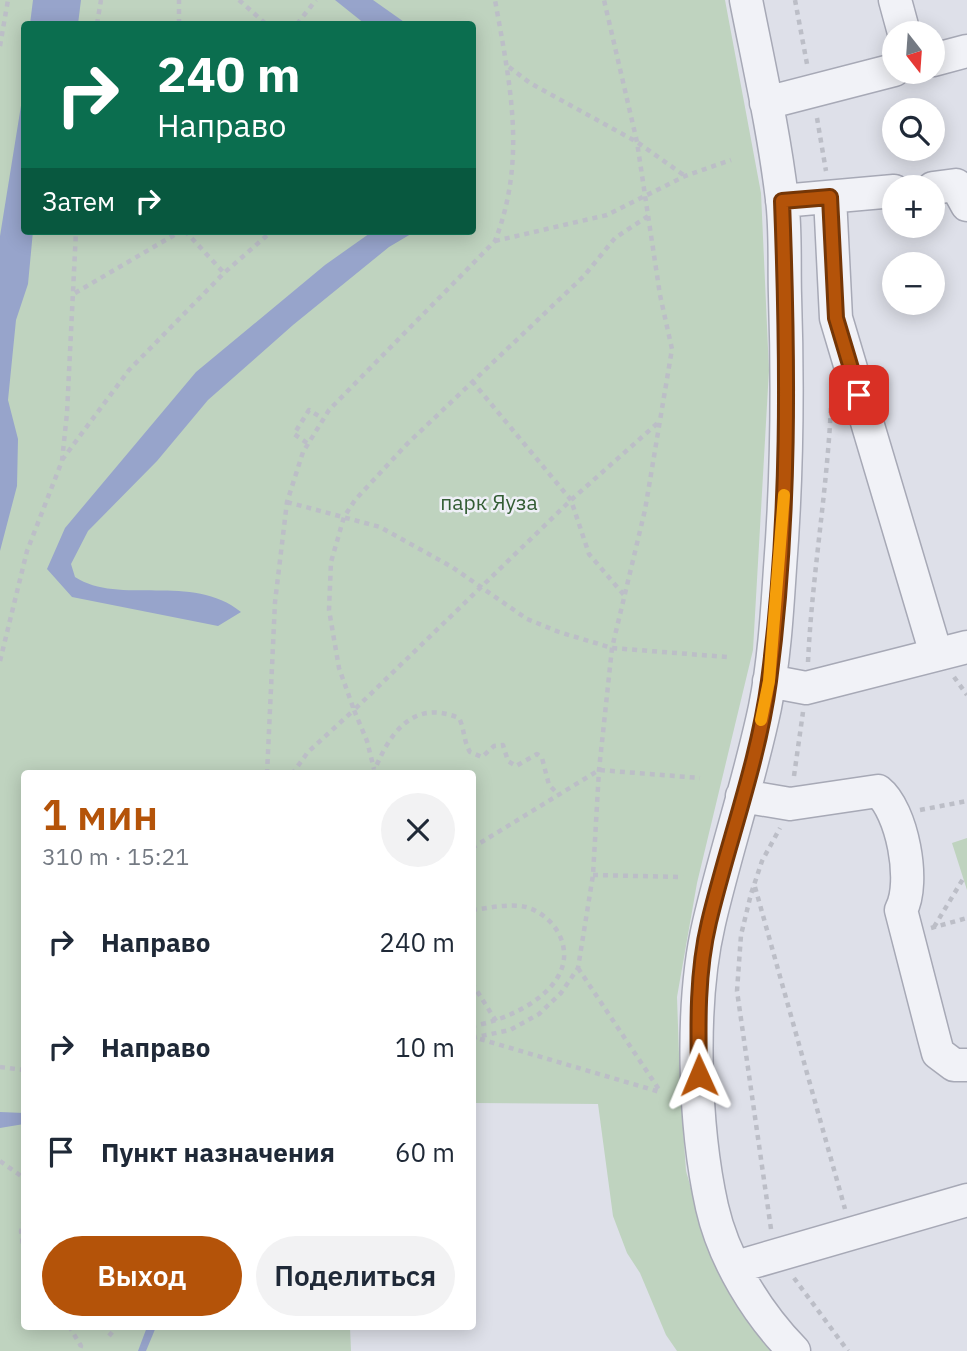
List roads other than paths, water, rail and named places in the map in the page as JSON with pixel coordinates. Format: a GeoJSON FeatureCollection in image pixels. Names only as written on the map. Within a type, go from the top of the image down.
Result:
{"type":"FeatureCollection","features":[{"type":"Feature","properties":{"kind":"street"},"geometry":{"type":"LineString","coordinates":[[746,0],[782,201],[788,374],[784,495],[769,681],[743,796],[709,923],[698,1015],[703,1138],[713,1208],[736,1267],[754,1302],[794,1351]]}},
{"type":"Feature","properties":{"kind":"street"},"geometry":{"type":"LineString","coordinates":[[895,0],[901,21]]}},
{"type":"Feature","properties":{"kind":"street"},"geometry":{"type":"LineString","coordinates":[[945,57],[967,51]]}},
{"type":"Feature","properties":{"kind":"street"},"geometry":{"type":"LineString","coordinates":[[766,103],[882,73]]}},
{"type":"Feature","properties":{"kind":"street"},"geometry":{"type":"LineString","coordinates":[[782,201],[882,192]]}},
{"type":"Feature","properties":{"kind":"street"},"geometry":{"type":"LineString","coordinates":[[830,197],[836,318],[936,654]]}},
{"type":"Feature","properties":{"kind":"street"},"geometry":{"type":"LineString","coordinates":[[769,681],[806,688],[967,647]]}},
{"type":"Feature","properties":{"kind":"street"},"geometry":{"type":"LineString","coordinates":[[743,796],[790,804],[878,791],[887,798],[895,816],[907,875],[908,889],[901,909],[921,931],[939,1053],[954,1065],[967,1065]]}},
{"type":"Feature","properties":{"kind":"street"},"geometry":{"type":"LineString","coordinates":[[736,1267],[967,1200]]}},
{"type":"Feature","properties":{"kind":"water"},"geometry":{"type":"Polygon","coordinates":[[[33,0],[81,0],[78,21],[30,21],[33,0]]]}},
{"type":"Feature","properties":{"kind":"water"},"geometry":{"type":"Polygon","coordinates":[[[335,0],[373,0],[403,21],[361,21],[335,0]]]}},
{"type":"Feature","properties":{"kind":"water"},"geometry":{"type":"Polygon","coordinates":[[[21,106],[21,235],[33,235],[28,284],[16,320],[8,400],[18,439],[17,486],[0,551],[0,236],[21,106]]]}},
{"type":"Feature","properties":{"kind":"water"},"geometry":{"type":"Polygon","coordinates":[[[367,235],[409,235],[389,247],[293,325],[208,400],[157,461],[88,531],[71,564],[75,577],[93,585],[113,589],[201,594],[222,600],[241,612],[218,626],[72,597],[47,569],[65,528],[196,372],[325,265],[367,235]]]}},
{"type":"Feature","properties":{"kind":"water"},"geometry":{"type":"Polygon","coordinates":[[[0,1112],[21,1113],[21,1124],[0,1128],[0,1112]]]}},
{"type":"Feature","properties":{"kind":"water"},"geometry":{"type":"Polygon","coordinates":[[[146,1330],[155,1330],[146,1351],[138,1351],[146,1330]]]}},
{"type":"Feature","properties":{"kind":"park label","name":"парк Яуза"},"geometry":{"type":"Point","coordinates":[489,502]}}]}
